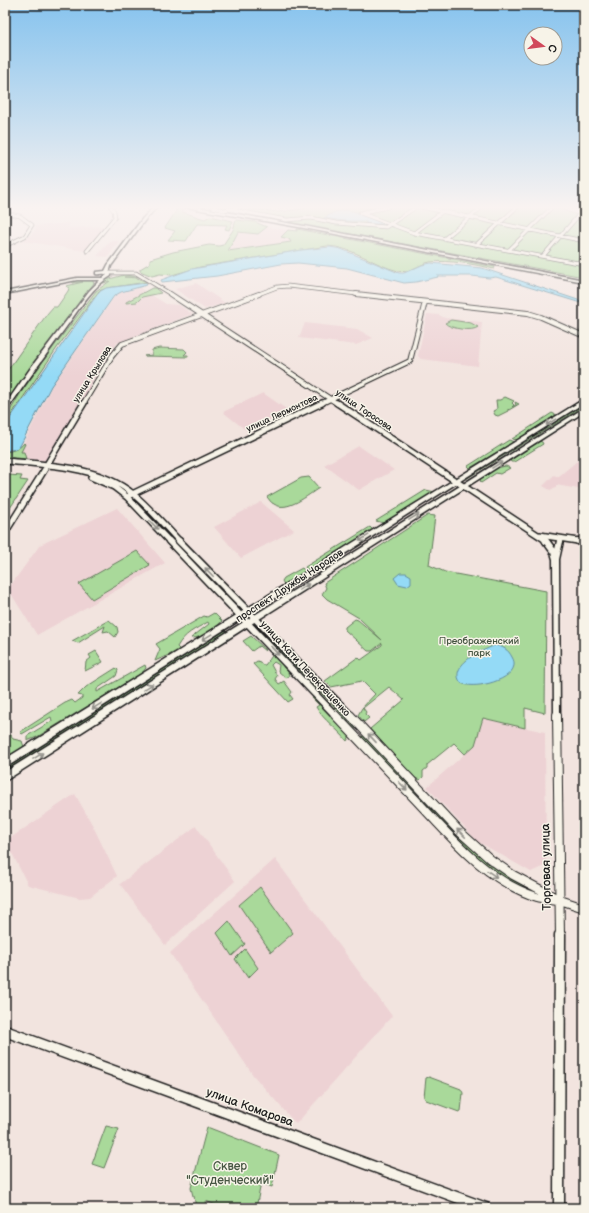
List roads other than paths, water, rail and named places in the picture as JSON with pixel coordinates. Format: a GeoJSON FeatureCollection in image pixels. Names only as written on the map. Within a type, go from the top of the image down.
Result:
{"type":"FeatureCollection","features":[{"type":"Feature","properties":{"kind":"highway"},"geometry":{"type":"LineString","coordinates":[[497,264],[584,280]]}},
{"type":"Feature","properties":{"kind":"highway"},"geometry":{"type":"LineString","coordinates":[[500,264],[584,280]]}},
{"type":"Feature","properties":{"kind":"main road"},"geometry":{"type":"LineString","coordinates":[[90,292],[104,279],[110,276],[108,273],[109,266]]}},
{"type":"Feature","properties":{"kind":"main road"},"geometry":{"type":"LineString","coordinates":[[5,409],[34,366],[90,292],[95,283],[95,278],[93,275],[109,266]]}},
{"type":"Feature","properties":{"kind":"main road"},"geometry":{"type":"LineString","coordinates":[[5,292],[51,280],[97,273],[108,273]]}},
{"type":"Feature","properties":{"kind":"main road"},"geometry":{"type":"LineString","coordinates":[[5,292],[82,278],[104,279]]}},
{"type":"Feature","properties":{"kind":"main road","name":"проспект Дружбы Народов"},"geometry":{"type":"LineString","coordinates":[[5,764],[584,402]]}},
{"type":"Feature","properties":{"kind":"main road","name":"проспект Дружбы Народов"},"geometry":{"type":"LineString","coordinates":[[5,777],[584,410]]}},
{"type":"Feature","properties":{"kind":"street"},"geometry":{"type":"LineString","coordinates":[[108,273],[131,273],[140,275]]}},
{"type":"Feature","properties":{"kind":"street"},"geometry":{"type":"LineString","coordinates":[[104,279],[125,275],[140,275]]}},
{"type":"Feature","properties":{"kind":"street","name":"улица Торосова"},"geometry":{"type":"LineString","coordinates":[[140,275],[331,398],[536,535]]}},
{"type":"Feature","properties":{"kind":"street","name":"улица Крылова"},"geometry":{"type":"LineString","coordinates":[[5,533],[117,349],[133,339],[201,313],[282,286],[530,314],[584,336]]}},
{"type":"Feature","properties":{"kind":"street","name":"улица Лермонтова"},"geometry":{"type":"LineString","coordinates":[[130,495],[411,359],[425,302]]}},
{"type":"Feature","properties":{"kind":"street","name":"улица Кати Перекрещенко"},"geometry":{"type":"LineString","coordinates":[[5,461],[45,467],[88,477],[130,495],[244,614],[353,718],[460,832],[490,859],[513,875],[560,900]]}},
{"type":"Feature","properties":{"kind":"street","name":"улица Кати Перекрещенко"},"geometry":{"type":"LineString","coordinates":[[5,464],[45,467]]}},
{"type":"Feature","properties":{"kind":"street","name":"Торговая улица"},"geometry":{"type":"LineString","coordinates":[[536,535],[546,538],[554,552],[556,560],[557,748],[560,900],[559,1208]]}},
{"type":"Feature","properties":{"kind":"street"},"geometry":{"type":"LineString","coordinates":[[546,538],[584,542]]}},
{"type":"Feature","properties":{"kind":"street"},"geometry":{"type":"LineString","coordinates":[[556,560],[561,539]]}},
{"type":"Feature","properties":{"kind":"street","name":"улица Кати Перекрещенко"},"geometry":{"type":"LineString","coordinates":[[251,621],[479,864],[507,884],[520,891],[538,897],[560,900],[584,908]]}},
{"type":"Feature","properties":{"kind":"street","name":"улица Комарова"},"geometry":{"type":"LineString","coordinates":[[5,1031],[486,1208]]}},
{"type":"Feature","properties":{"kind":"water"},"geometry":{"type":"Polygon","coordinates":[[[223,264],[288,264],[217,276],[162,282],[161,280],[192,269],[223,264]]]}},
{"type":"Feature","properties":{"kind":"water"},"geometry":{"type":"Polygon","coordinates":[[[304,264],[376,264],[399,273],[404,273],[428,264],[482,268],[584,302],[584,304],[496,277],[437,276],[438,277],[416,282],[404,283],[347,268],[304,264]]]}},
{"type":"Feature","properties":{"kind":"water"},"geometry":{"type":"Polygon","coordinates":[[[146,283],[147,285],[121,292],[114,296],[51,386],[20,446],[16,449],[5,451],[6,424],[99,292],[106,288],[146,283]]]}},
{"type":"Feature","properties":{"kind":"water"},"geometry":{"type":"Polygon","coordinates":[[[400,573],[406,573],[411,576],[411,583],[407,586],[398,584],[394,578],[400,573]]]}},
{"type":"Feature","properties":{"kind":"water"},"geometry":{"type":"Polygon","coordinates":[[[495,645],[509,652],[514,664],[511,671],[505,677],[487,684],[468,685],[461,683],[458,672],[462,665],[471,657],[471,655],[495,645]]]}},
{"type":"Feature","properties":{"kind":"park label","name":"Преображенский парк"},"geometry":{"type":"Point","coordinates":[479,646]}},
{"type":"Feature","properties":{"kind":"park label","name":"Сквер \"Студенческий\""},"geometry":{"type":"Point","coordinates":[230,1173]}}]}
